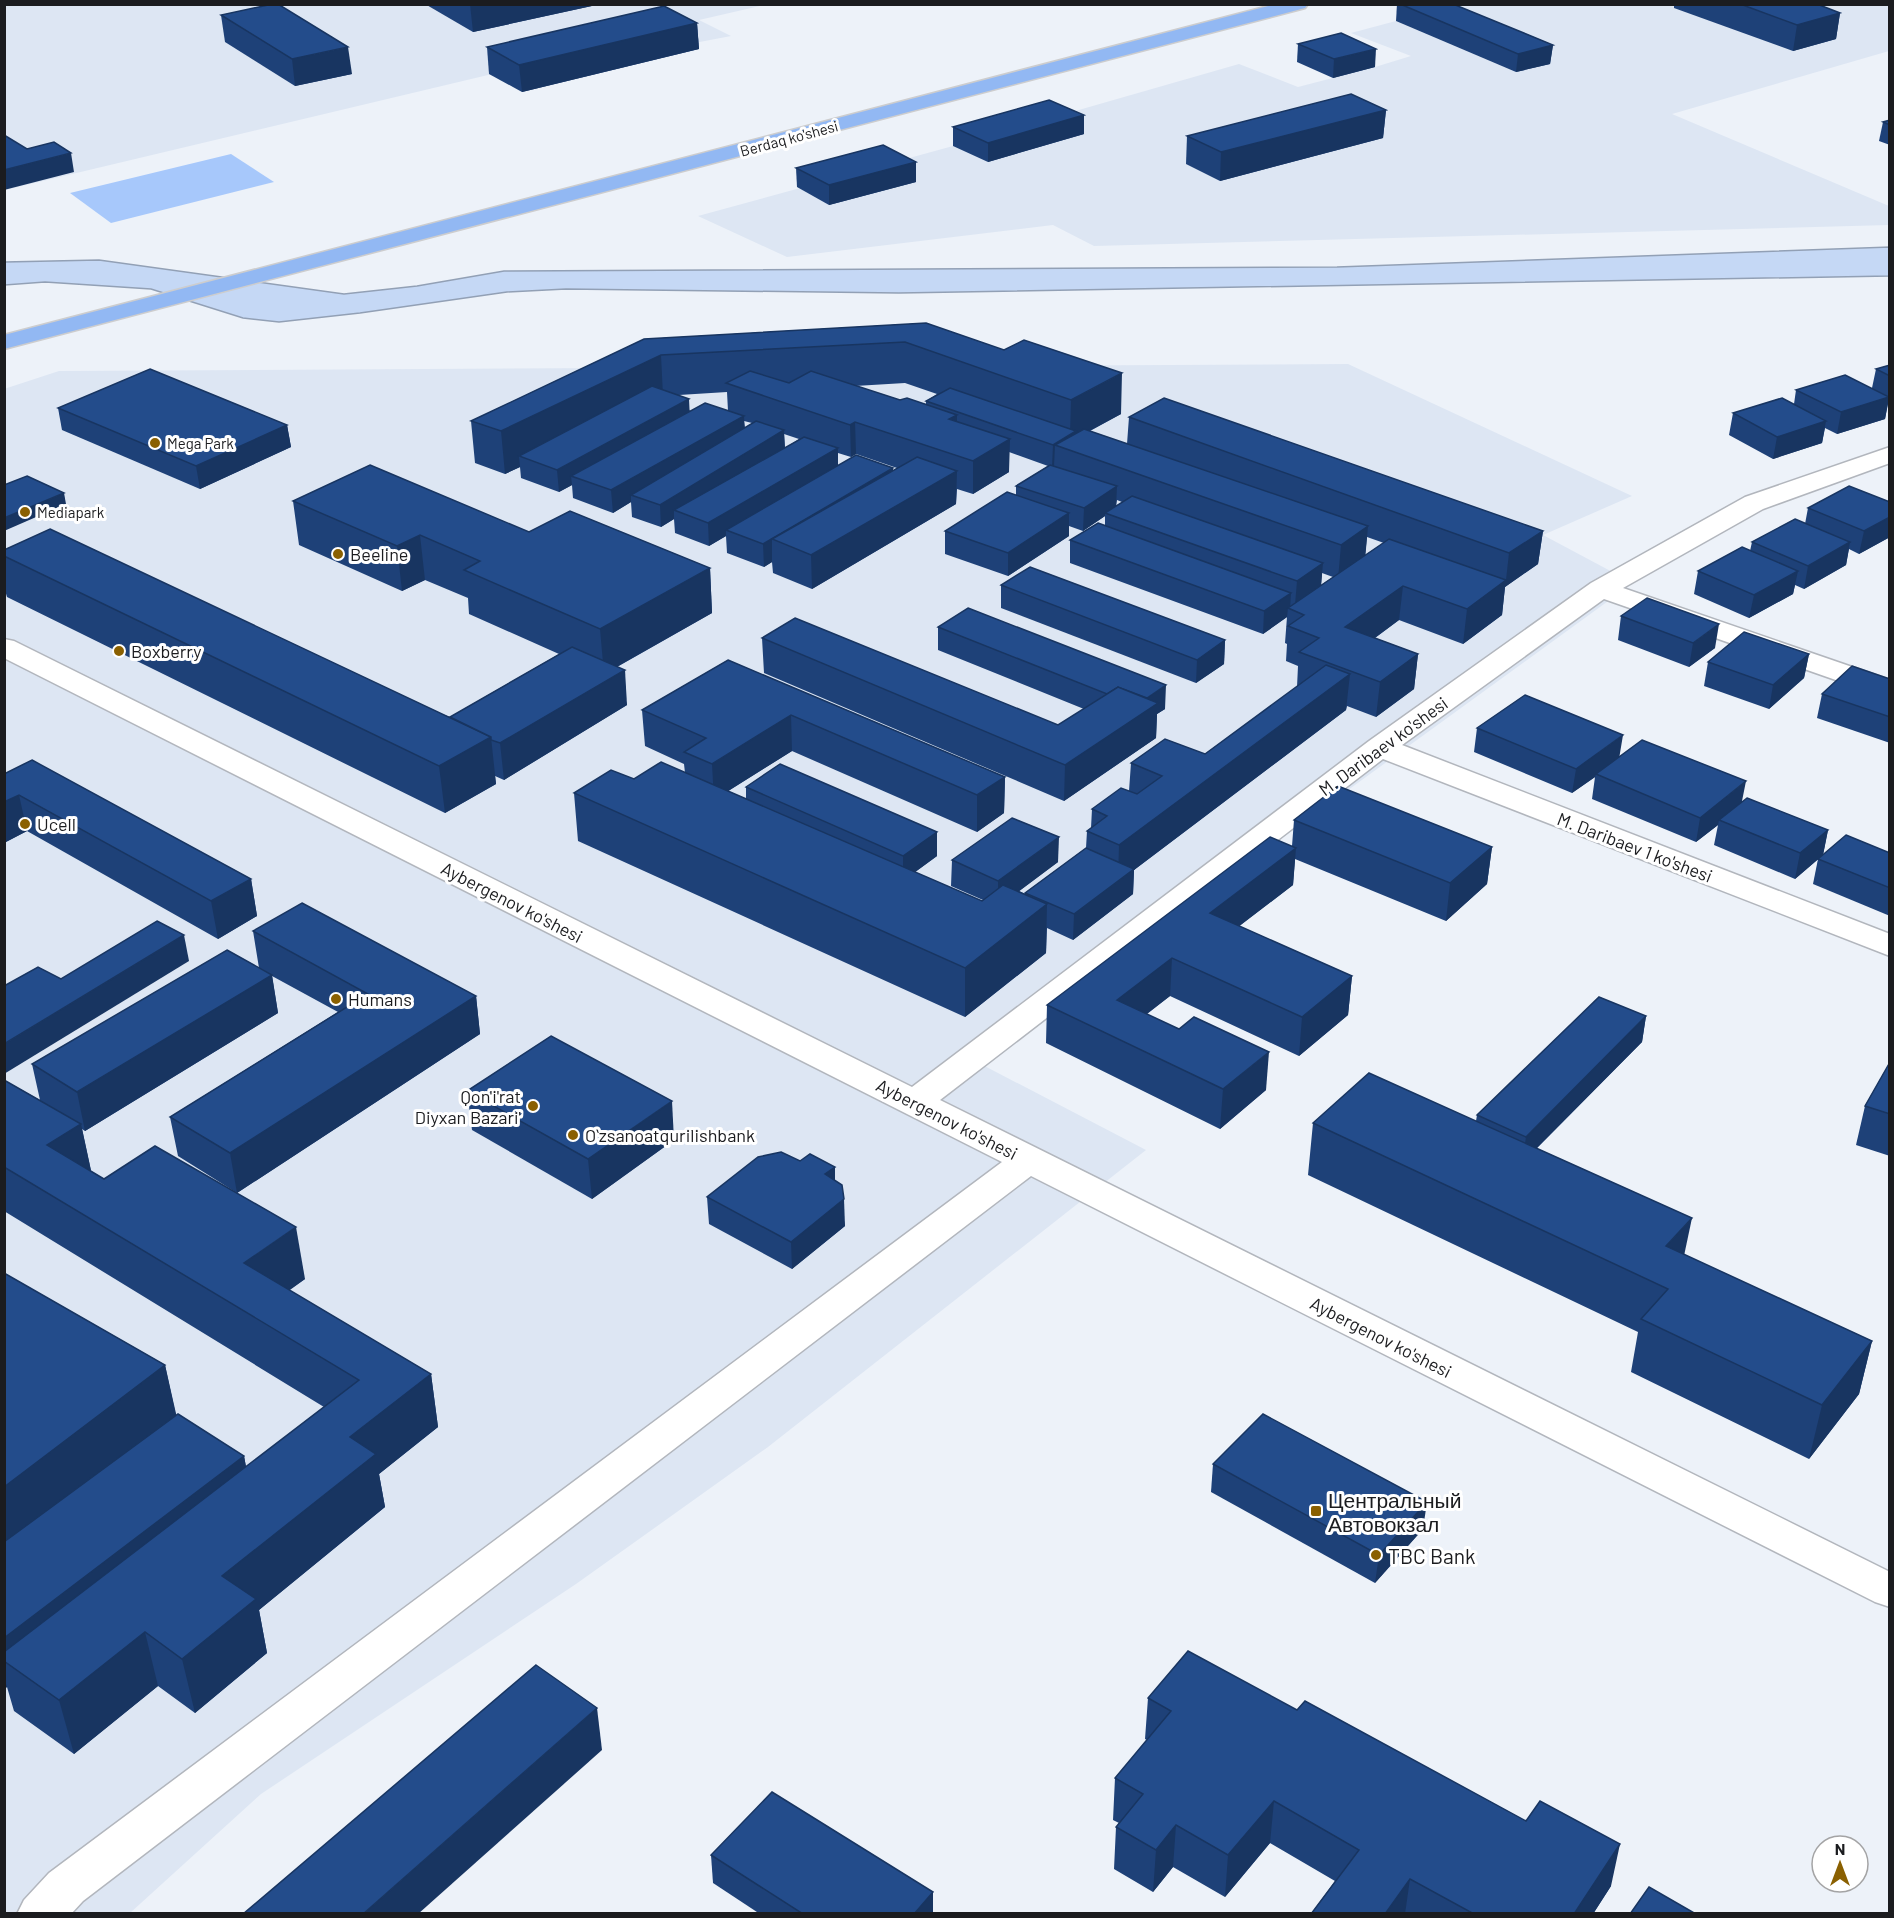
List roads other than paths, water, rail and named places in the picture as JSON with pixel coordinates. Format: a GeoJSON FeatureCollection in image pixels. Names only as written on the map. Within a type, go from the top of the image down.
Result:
{"type":"FeatureCollection","features":[{"type":"Feature","properties":{"kind":"main road","name":"Berdaq ko'shesi"},"geometry":{"type":"LineString","coordinates":[[4,342],[1299,4]]}},
{"type":"Feature","properties":{"kind":"street","name":"M. Daribaev ko'shesi"},"geometry":{"type":"LineString","coordinates":[[914,1103],[1380,747],[1601,589],[1754,503],[1890,454]]}},
{"type":"Feature","properties":{"kind":"street"},"geometry":{"type":"LineString","coordinates":[[1601,589],[1890,690]]}},
{"type":"Feature","properties":{"kind":"street","name":"Aybergenov ko'shesi"},"geometry":{"type":"LineString","coordinates":[[4,647],[1890,1591]]}},
{"type":"Feature","properties":{"kind":"street","name":"M. Daribaev 1 ko'shesi"},"geometry":{"type":"LineString","coordinates":[[1380,747],[1890,946]]}},
{"type":"Feature","properties":{"kind":"street"},"geometry":{"type":"LineString","coordinates":[[41,1914],[66,1887],[1029,1160]]}},
{"type":"Feature","properties":{"kind":"place","name":"Mega Park"},"geometry":{"type":"Point","coordinates":[155,443]}},
{"type":"Feature","properties":{"kind":"place","name":"Mediapark"},"geometry":{"type":"Point","coordinates":[25,512]}},
{"type":"Feature","properties":{"kind":"place","name":"Beeline"},"geometry":{"type":"Point","coordinates":[338,554]}},
{"type":"Feature","properties":{"kind":"place","name":"Boxberry"},"geometry":{"type":"Point","coordinates":[119,651]}},
{"type":"Feature","properties":{"kind":"place","name":"Ucell"},"geometry":{"type":"Point","coordinates":[25,824]}},
{"type":"Feature","properties":{"kind":"place","name":"Humans"},"geometry":{"type":"Point","coordinates":[336,999]}},
{"type":"Feature","properties":{"kind":"place","name":"Qon'i'rat Diyxan Bazari'"},"geometry":{"type":"Point","coordinates":[533,1106]}},
{"type":"Feature","properties":{"kind":"place","name":"Oʻzsanoatqurilishbank"},"geometry":{"type":"Point","coordinates":[573,1135]}},
{"type":"Feature","properties":{"kind":"place","name":"Центральный Автовокзал"},"geometry":{"type":"Point","coordinates":[1316,1511]}},
{"type":"Feature","properties":{"kind":"place","name":"TBC Bank"},"geometry":{"type":"Point","coordinates":[1376,1555]}}]}
